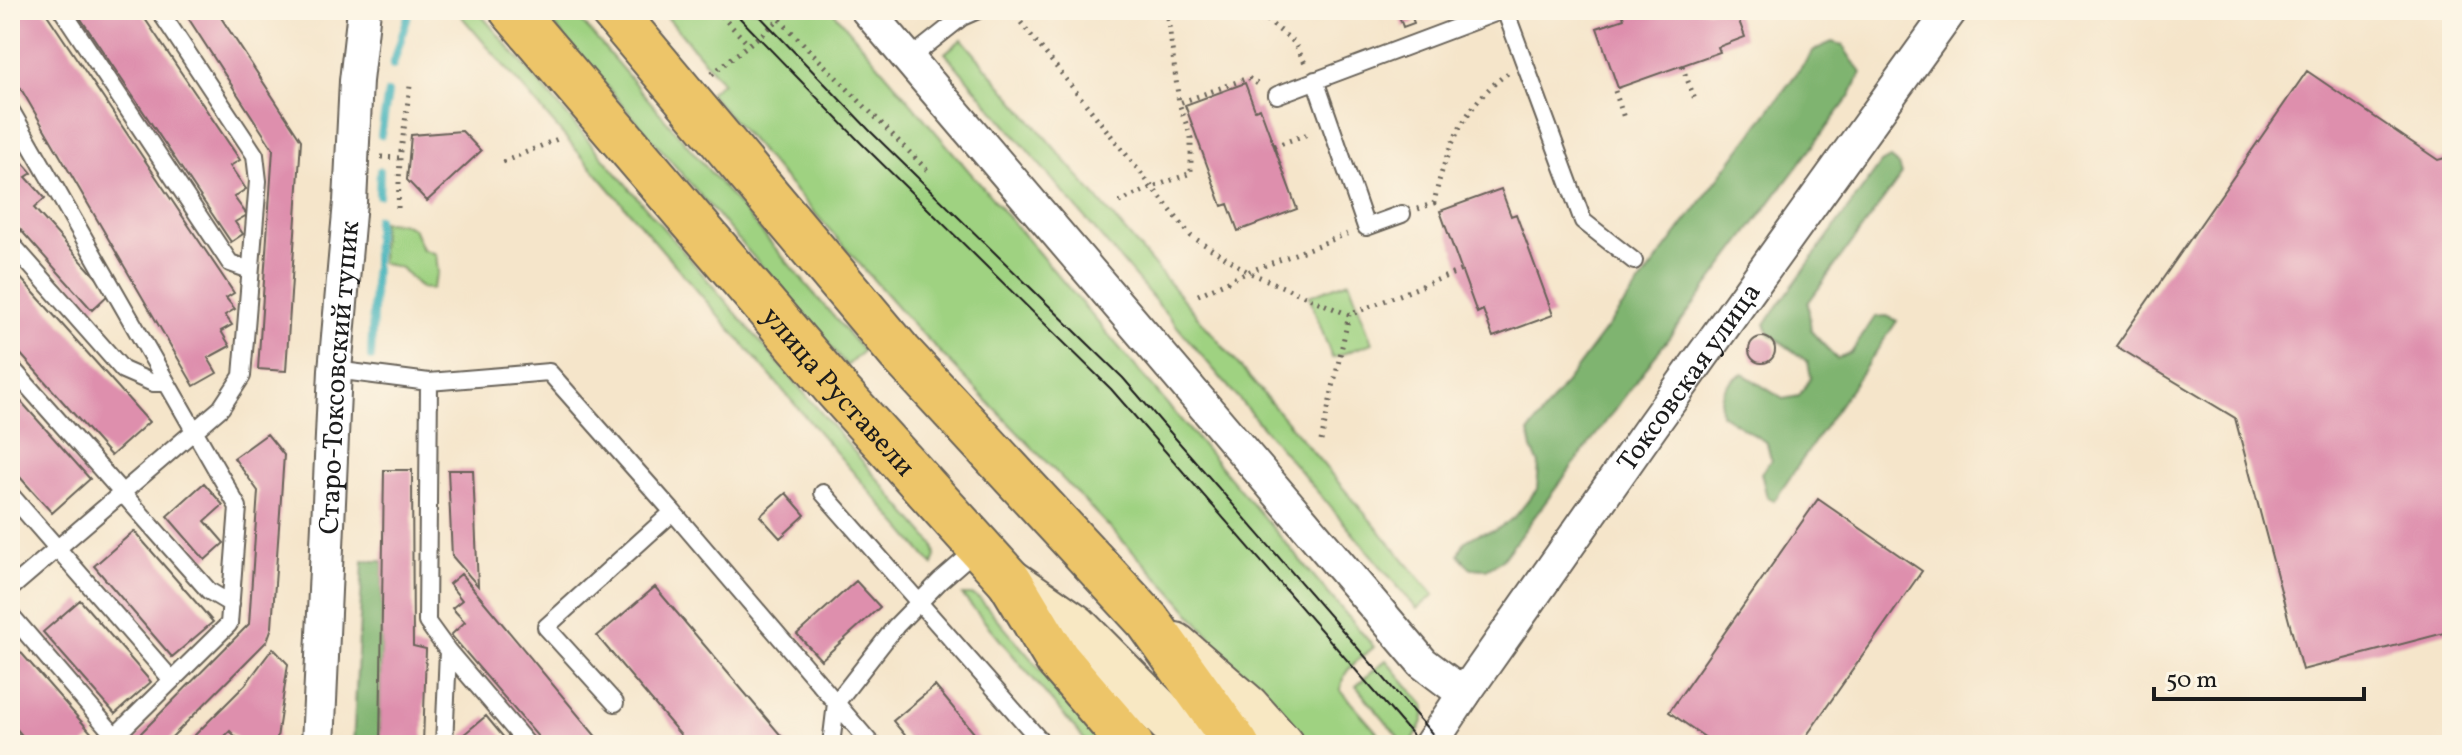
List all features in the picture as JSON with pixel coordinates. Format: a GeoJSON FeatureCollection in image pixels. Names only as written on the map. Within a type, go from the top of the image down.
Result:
{"type":"FeatureCollection","features":[{"type":"Feature","properties":{"kind":"main road","name":"улица Руставели"},"geometry":{"type":"LineString","coordinates":[[512,10],[837,390],[1010,581],[1075,626],[1193,745]]}},
{"type":"Feature","properties":{"kind":"main road"},"geometry":{"type":"LineString","coordinates":[[612,10],[900,353],[1148,621],[1247,707],[1281,745]]}},
{"type":"Feature","properties":{"kind":"main road"},"geometry":{"type":"LineString","coordinates":[[1010,581],[1057,659],[1131,745]]}},
{"type":"Feature","properties":{"kind":"main road"},"geometry":{"type":"LineString","coordinates":[[1148,621],[1237,745]]}},
{"type":"Feature","properties":{"kind":"street","name":"Старо-Токсовский тупик"},"geometry":{"type":"LineString","coordinates":[[318,745],[335,370],[364,10]]}},
{"type":"Feature","properties":{"kind":"street"},"geometry":{"type":"LineString","coordinates":[[867,10],[1423,663],[1464,694]]}},
{"type":"Feature","properties":{"kind":"street","name":"Токсовская улица"},"geometry":{"type":"LineString","coordinates":[[1430,745],[1666,406],[1951,10]]}},
{"type":"Feature","properties":{"kind":"lane"},"geometry":{"type":"LineString","coordinates":[[62,10],[230,263],[250,270]]}},
{"type":"Feature","properties":{"kind":"lane"},"geometry":{"type":"LineString","coordinates":[[10,589],[221,408],[242,376],[258,181],[255,155],[159,10]]}},
{"type":"Feature","properties":{"kind":"lane"},"geometry":{"type":"LineString","coordinates":[[909,59],[962,17],[978,10]]}},
{"type":"Feature","properties":{"kind":"lane"},"geometry":{"type":"LineString","coordinates":[[1277,95],[1504,10],[1583,221],[1634,261]]}},
{"type":"Feature","properties":{"kind":"lane"},"geometry":{"type":"LineString","coordinates":[[1315,80],[1366,227],[1402,214]]}},
{"type":"Feature","properties":{"kind":"lane"},"geometry":{"type":"LineString","coordinates":[[10,109],[238,507],[229,624],[111,740],[10,614]]}},
{"type":"Feature","properties":{"kind":"lane"},"geometry":{"type":"LineString","coordinates":[[10,242],[123,370],[153,383],[167,383]]}},
{"type":"Feature","properties":{"kind":"lane"},"geometry":{"type":"LineString","coordinates":[[10,366],[209,591],[231,604]]}},
{"type":"Feature","properties":{"kind":"lane"},"geometry":{"type":"LineString","coordinates":[[335,370],[429,382],[549,372],[872,745]]}},
{"type":"Feature","properties":{"kind":"lane"},"geometry":{"type":"LineString","coordinates":[[429,382],[427,622],[528,745]]}},
{"type":"Feature","properties":{"kind":"lane"},"geometry":{"type":"LineString","coordinates":[[823,493],[1044,745]]}},
{"type":"Feature","properties":{"kind":"lane"},"geometry":{"type":"LineString","coordinates":[[10,494],[172,680]]}},
{"type":"Feature","properties":{"kind":"lane"},"geometry":{"type":"LineString","coordinates":[[615,703],[546,627],[673,512]]}},
{"type":"Feature","properties":{"kind":"lane"},"geometry":{"type":"LineString","coordinates":[[831,745],[836,703],[896,626],[980,546]]}},
{"type":"Feature","properties":{"kind":"lane"},"geometry":{"type":"LineString","coordinates":[[444,745],[448,651]]}},
{"type":"Feature","properties":{"kind":"lane"},"geometry":{"type":"LineString","coordinates":[[10,739],[15,745]]}},
{"type":"Feature","properties":{"kind":"path"},"geometry":{"type":"LineString","coordinates":[[716,10],[749,45]]}},
{"type":"Feature","properties":{"kind":"path"},"geometry":{"type":"LineString","coordinates":[[707,78],[792,10]]}},
{"type":"Feature","properties":{"kind":"path"},"geometry":{"type":"LineString","coordinates":[[1011,10],[1191,236],[1248,272],[1349,315],[1462,270]]}},
{"type":"Feature","properties":{"kind":"path"},"geometry":{"type":"LineString","coordinates":[[1119,202],[1191,173],[1191,138],[1179,103],[1167,10]]}},
{"type":"Feature","properties":{"kind":"path"},"geometry":{"type":"LineString","coordinates":[[1254,10],[1294,42],[1315,80]]}},
{"type":"Feature","properties":{"kind":"path"},"geometry":{"type":"LineString","coordinates":[[780,20],[929,172]]}},
{"type":"Feature","properties":{"kind":"path"},"geometry":{"type":"LineString","coordinates":[[1402,214],[1434,203],[1439,175],[1464,119],[1501,78],[1524,62]]}},
{"type":"Feature","properties":{"kind":"path"},"geometry":{"type":"LineString","coordinates":[[1682,66],[1696,102]]}},
{"type":"Feature","properties":{"kind":"path"},"geometry":{"type":"LineString","coordinates":[[1179,103],[1248,78],[1277,95]]}},
{"type":"Feature","properties":{"kind":"path"},"geometry":{"type":"LineString","coordinates":[[398,208],[400,158],[410,86]]}},
{"type":"Feature","properties":{"kind":"path"},"geometry":{"type":"LineString","coordinates":[[1615,91],[1625,121]]}},
{"type":"Feature","properties":{"kind":"path"},"geometry":{"type":"LineString","coordinates":[[1274,146],[1331,127]]}},
{"type":"Feature","properties":{"kind":"path"},"geometry":{"type":"LineString","coordinates":[[503,162],[560,138]]}},
{"type":"Feature","properties":{"kind":"path"},"geometry":{"type":"LineString","coordinates":[[1198,295],[1248,272],[1366,227]]}},
{"type":"Feature","properties":{"kind":"path"},"geometry":{"type":"LineString","coordinates":[[1321,441],[1349,315]]}},
{"type":"Feature","properties":{"kind":"green space"},"geometry":{"type":"Polygon","coordinates":[[[456,10],[477,10],[934,545],[936,555],[933,565],[456,10]]]}},
{"type":"Feature","properties":{"kind":"green space"},"geometry":{"type":"Polygon","coordinates":[[[541,10],[572,10],[863,351],[847,366],[541,10]]]}},
{"type":"Feature","properties":{"kind":"green space"},"geometry":{"type":"Polygon","coordinates":[[[661,10],[832,10],[1374,647],[1347,671],[1341,691],[1388,745],[1302,745],[1172,592],[909,320],[709,93],[722,82],[661,10]]]}},
{"type":"Feature","properties":{"kind":"green space"},"geometry":{"type":"Polygon","coordinates":[[[962,39],[1434,595],[1417,609],[945,53],[962,39]]]}},
{"type":"Feature","properties":{"kind":"green space"},"geometry":{"type":"Polygon","coordinates":[[[1832,42],[1842,45],[1861,73],[1851,95],[1502,560],[1486,569],[1470,568],[1459,555],[1464,542],[1480,533],[1494,531],[1515,517],[1537,489],[1539,464],[1529,432],[1814,50],[1832,42]]]}},
{"type":"Feature","properties":{"kind":"green space"},"geometry":{"type":"Polygon","coordinates":[[[1890,158],[1899,165],[1902,174],[1808,303],[1811,331],[1837,359],[1851,353],[1875,317],[1887,316],[1897,321],[1774,501],[1767,497],[1761,473],[1771,460],[1767,443],[1721,414],[1722,395],[1731,381],[1743,374],[1783,399],[1799,396],[1811,377],[1808,362],[1770,334],[1765,324],[1881,163],[1890,158]]]}},
{"type":"Feature","properties":{"kind":"green space"},"geometry":{"type":"Polygon","coordinates":[[[382,222],[402,223],[413,228],[422,249],[436,254],[438,272],[432,289],[421,288],[401,268],[381,263],[382,222]]]}},
{"type":"Feature","properties":{"kind":"green space"},"geometry":{"type":"Polygon","coordinates":[[[1349,281],[1372,343],[1332,358],[1309,296],[1349,281]]]}},
{"type":"Feature","properties":{"kind":"green space"},"geometry":{"type":"Polygon","coordinates":[[[363,561],[383,561],[380,745],[353,745],[363,561]]]}},
{"type":"Feature","properties":{"kind":"green space"},"geometry":{"type":"Polygon","coordinates":[[[962,595],[980,599],[1105,745],[1089,745],[962,595]]]}},
{"type":"Feature","properties":{"kind":"green space"},"geometry":{"type":"Polygon","coordinates":[[[1386,660],[1424,705],[1423,720],[1411,745],[1405,745],[1356,686],[1386,660]]]}},
{"type":"Feature","properties":{"kind":"building"},"geometry":{"type":"Polygon","coordinates":[[[10,10],[44,10],[234,293],[226,298],[235,309],[225,315],[232,325],[221,331],[230,346],[208,358],[217,373],[194,386],[10,70],[10,10]]]}},
{"type":"Feature","properties":{"kind":"building"},"geometry":{"type":"Polygon","coordinates":[[[75,10],[139,10],[240,160],[230,166],[246,189],[234,197],[247,215],[235,222],[243,234],[231,242],[75,10]]]}},
{"type":"Feature","properties":{"kind":"building"},"geometry":{"type":"Polygon","coordinates":[[[183,10],[216,10],[301,140],[286,371],[258,369],[273,149],[183,10]]]}},
{"type":"Feature","properties":{"kind":"building"},"geometry":{"type":"Polygon","coordinates":[[[1397,10],[1409,10],[1414,23],[1403,27],[1397,10]]]}},
{"type":"Feature","properties":{"kind":"building"},"geometry":{"type":"Polygon","coordinates":[[[1630,10],[1735,10],[1745,37],[1718,47],[1720,52],[1618,88],[1597,28],[1624,19],[1622,13],[1630,10]]]}},
{"type":"Feature","properties":{"kind":"building"},"geometry":{"type":"Polygon","coordinates":[[[2307,71],[2438,160],[2452,156],[2452,631],[2302,670],[2235,418],[2116,346],[2307,71]]]}},
{"type":"Feature","properties":{"kind":"building"},"geometry":{"type":"Polygon","coordinates":[[[1245,83],[1255,110],[1260,108],[1297,209],[1238,231],[1228,204],[1222,206],[1185,105],[1245,83]]]}},
{"type":"Feature","properties":{"kind":"building"},"geometry":{"type":"Polygon","coordinates":[[[462,131],[481,151],[427,201],[407,180],[411,135],[462,131]]]}},
{"type":"Feature","properties":{"kind":"building"},"geometry":{"type":"Polygon","coordinates":[[[10,148],[32,173],[26,177],[45,198],[34,208],[110,293],[92,310],[10,218],[10,148]]]}},
{"type":"Feature","properties":{"kind":"building"},"geometry":{"type":"Polygon","coordinates":[[[1501,189],[1511,216],[1516,214],[1553,315],[1493,337],[1483,310],[1477,313],[1440,211],[1501,189]]]}},
{"type":"Feature","properties":{"kind":"building"},"geometry":{"type":"Polygon","coordinates":[[[10,266],[149,422],[111,456],[10,342],[10,266]]]}},
{"type":"Feature","properties":{"kind":"building"},"geometry":{"type":"Polygon","coordinates":[[[1762,337],[1771,341],[1775,350],[1771,359],[1762,363],[1753,359],[1749,350],[1753,341],[1762,337]]]}},
{"type":"Feature","properties":{"kind":"building"},"geometry":{"type":"Polygon","coordinates":[[[10,389],[90,479],[52,513],[10,466],[10,389]]]}},
{"type":"Feature","properties":{"kind":"building"},"geometry":{"type":"Polygon","coordinates":[[[267,434],[284,455],[272,627],[267,641],[164,745],[129,745],[249,624],[258,491],[234,458],[267,434]]]}},
{"type":"Feature","properties":{"kind":"building"},"geometry":{"type":"Polygon","coordinates":[[[384,470],[412,470],[413,646],[426,649],[423,745],[380,745],[384,470]]]}},
{"type":"Feature","properties":{"kind":"building"},"geometry":{"type":"Polygon","coordinates":[[[448,470],[473,470],[478,586],[452,556],[448,470]]]}},
{"type":"Feature","properties":{"kind":"building"},"geometry":{"type":"Polygon","coordinates":[[[204,483],[223,505],[205,521],[224,543],[205,560],[167,516],[204,483]]]}},
{"type":"Feature","properties":{"kind":"building"},"geometry":{"type":"Polygon","coordinates":[[[786,493],[805,515],[780,538],[760,516],[786,493]]]}},
{"type":"Feature","properties":{"kind":"building"},"geometry":{"type":"Polygon","coordinates":[[[1818,499],[1922,571],[1800,745],[1716,745],[1669,712],[1818,499]]]}},
{"type":"Feature","properties":{"kind":"building"},"geometry":{"type":"Polygon","coordinates":[[[134,531],[213,622],[172,657],[94,566],[134,531]]]}},
{"type":"Feature","properties":{"kind":"building"},"geometry":{"type":"Polygon","coordinates":[[[461,574],[603,745],[545,745],[451,635],[465,622],[452,608],[462,600],[449,584],[461,574]]]}},
{"type":"Feature","properties":{"kind":"building"},"geometry":{"type":"Polygon","coordinates":[[[856,581],[880,607],[821,660],[797,634],[856,581]]]}},
{"type":"Feature","properties":{"kind":"building"},"geometry":{"type":"Polygon","coordinates":[[[655,587],[789,745],[689,745],[597,636],[655,587]]]}},
{"type":"Feature","properties":{"kind":"building"},"geometry":{"type":"Polygon","coordinates":[[[80,600],[151,682],[115,714],[43,632],[80,600]]]}},
{"type":"Feature","properties":{"kind":"building"},"geometry":{"type":"Polygon","coordinates":[[[17,648],[94,736],[84,745],[30,745],[10,721],[10,654],[17,648]]]}},
{"type":"Feature","properties":{"kind":"building"},"geometry":{"type":"Polygon","coordinates":[[[273,648],[288,664],[276,745],[244,745],[230,731],[216,745],[185,745],[245,685],[273,648]]]}},
{"type":"Feature","properties":{"kind":"building"},"geometry":{"type":"Polygon","coordinates":[[[935,686],[984,745],[913,745],[893,721],[935,686]]]}},
{"type":"Feature","properties":{"kind":"building"},"geometry":{"type":"Polygon","coordinates":[[[486,716],[510,745],[467,745],[470,743],[463,735],[486,716]]]}},
{"type":"Feature","properties":{"kind":"waterway"},"geometry":{"type":"LineString","coordinates":[[393,65],[410,10]]}},
{"type":"Feature","properties":{"kind":"waterway"},"geometry":{"type":"LineString","coordinates":[[381,135],[388,93]]}},
{"type":"Feature","properties":{"kind":"waterway"},"geometry":{"type":"LineString","coordinates":[[379,195],[380,171]]}},
{"type":"Feature","properties":{"kind":"waterway"},"geometry":{"type":"LineString","coordinates":[[371,357],[377,219]]}},
{"type":"Feature","properties":{"kind":"tram line"},"geometry":{"type":"LineString","coordinates":[[732,10],[861,143],[1111,389],[1421,745]]}},
{"type":"Feature","properties":{"kind":"tram line"},"geometry":{"type":"LineString","coordinates":[[754,10],[871,132],[1123,378],[1442,745]]}}]}
